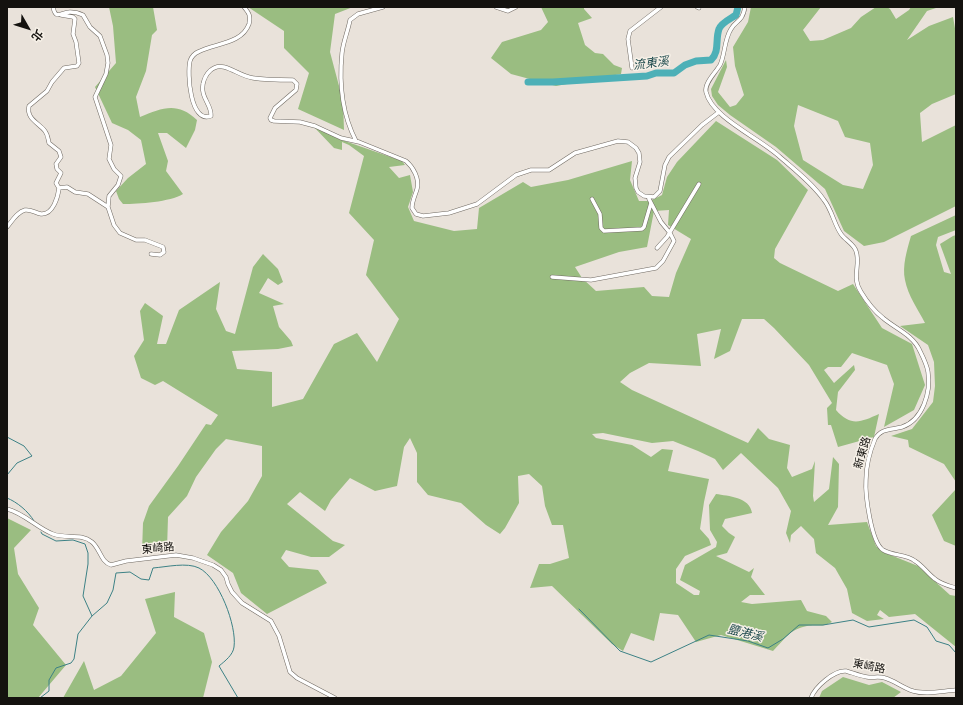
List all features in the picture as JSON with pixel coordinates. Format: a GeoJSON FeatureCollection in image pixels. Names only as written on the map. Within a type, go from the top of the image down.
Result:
{"type":"FeatureCollection","features":[{"type":"Feature","properties":{"kind":"street"},"geometry":{"type":"LineString","coordinates":[[7,227],[16,216],[26,210],[40,214],[47,212],[50,210],[58,197],[59,188],[56,183],[61,173],[56,169],[56,164],[61,157],[59,151],[49,143],[45,130],[33,121],[28,109],[28,106],[47,91],[52,82],[64,68],[77,66],[79,63],[76,42],[73,34],[75,20],[73,16],[56,15],[53,7]]}},
{"type":"Feature","properties":{"kind":"street"},"geometry":{"type":"LineString","coordinates":[[244,7],[250,14],[247,30],[238,38],[195,53],[190,61],[191,98],[200,115],[209,118],[211,115],[211,111],[204,98],[202,89],[206,74],[210,70],[223,66],[244,77],[257,79],[294,80],[297,88],[275,108],[270,118],[272,121],[303,122],[341,138],[356,141],[394,155],[408,163],[418,182],[412,208],[416,214],[423,216],[449,213],[477,204],[516,175],[531,170],[549,170],[575,153],[618,141],[628,142],[639,152],[640,162],[635,183],[638,192],[644,196],[654,197],[660,191],[665,165],[669,158],[702,125],[719,112]]}},
{"type":"Feature","properties":{"kind":"street"},"geometry":{"type":"LineString","coordinates":[[356,141],[351,132],[342,98],[340,82],[342,52],[350,20],[358,14],[383,7]]}},
{"type":"Feature","properties":{"kind":"street"},"geometry":{"type":"LineString","coordinates":[[496,7],[508,11],[516,7]]}},
{"type":"Feature","properties":{"kind":"street"},"geometry":{"type":"LineString","coordinates":[[632,68],[628,39],[630,31],[661,7]]}},
{"type":"Feature","properties":{"kind":"street","name":"新東路"},"geometry":{"type":"LineString","coordinates":[[745,7],[740,20],[731,27],[724,44],[721,64],[706,86],[706,92],[712,104],[719,112],[729,121],[774,151],[808,182],[825,201],[841,234],[856,248],[857,285],[874,310],[914,340],[927,366],[929,379],[926,400],[919,414],[908,424],[902,427],[883,431],[878,434],[875,440],[867,468],[866,482],[873,534],[878,546],[883,550],[910,557],[921,565],[935,580],[956,588]]}},
{"type":"Feature","properties":{"kind":"street"},"geometry":{"type":"LineString","coordinates":[[61,15],[71,12],[83,15],[90,27],[100,36],[107,55],[108,63],[106,74],[95,97],[111,145],[109,159],[114,169],[121,176],[118,185],[109,196],[108,207],[114,224],[120,233],[136,240],[145,240],[163,247],[164,252],[160,255],[151,254]]}},
{"type":"Feature","properties":{"kind":"street"},"geometry":{"type":"LineString","coordinates":[[657,248],[670,233],[699,184]]}},
{"type":"Feature","properties":{"kind":"street"},"geometry":{"type":"LineString","coordinates":[[59,188],[67,187],[75,192],[88,194],[108,207]]}},
{"type":"Feature","properties":{"kind":"street"},"geometry":{"type":"LineString","coordinates":[[552,277],[591,280],[656,268],[663,261],[674,241],[670,233],[660,222],[648,197]]}},
{"type":"Feature","properties":{"kind":"street"},"geometry":{"type":"LineString","coordinates":[[592,199],[600,214],[601,228],[604,231],[642,229],[644,227],[651,204]]}},
{"type":"Feature","properties":{"kind":"street","name":"東崎路"},"geometry":{"type":"LineString","coordinates":[[7,509],[54,535],[78,537],[92,542],[97,548],[103,561],[111,565],[126,561],[176,555],[193,558],[213,565],[221,570],[226,577],[232,592],[242,603],[271,621],[279,636],[290,672],[297,678],[335,698]]}},
{"type":"Feature","properties":{"kind":"street","name":"東崎路"},"geometry":{"type":"LineString","coordinates":[[811,698],[823,683],[839,671],[869,678],[883,678],[913,691],[924,692],[956,690]]}},
{"type":"Feature","properties":{"kind":"green space"},"geometry":{"type":"Polygon","coordinates":[[[109,7],[153,7],[157,30],[152,35],[146,71],[136,97],[140,117],[162,109],[176,108],[190,114],[197,120],[195,130],[186,148],[167,133],[158,133],[168,161],[166,171],[183,194],[177,197],[154,202],[123,204],[116,191],[128,178],[146,164],[141,140],[128,130],[112,123],[95,87],[116,63],[113,26],[109,7]]]}},
{"type":"Feature","properties":{"kind":"green space"},"geometry":{"type":"Polygon","coordinates":[[[248,7],[353,7],[335,14],[330,52],[343,101],[344,130],[298,109],[309,73],[284,48],[284,31],[248,7]]]}},
{"type":"Feature","properties":{"kind":"green space"},"geometry":{"type":"Polygon","coordinates":[[[541,7],[584,7],[592,18],[578,23],[585,45],[595,53],[603,54],[614,65],[622,68],[621,74],[556,86],[511,74],[491,58],[502,42],[541,30],[548,22],[541,7]]]}},
{"type":"Feature","properties":{"kind":"green space"},"geometry":{"type":"Polygon","coordinates":[[[751,7],[821,7],[803,30],[810,41],[823,40],[851,28],[861,17],[876,7],[887,7],[896,19],[911,7],[939,7],[927,11],[907,40],[929,26],[953,17],[956,34],[956,94],[932,104],[920,113],[922,142],[956,125],[956,206],[884,242],[864,246],[844,231],[825,189],[776,147],[730,115],[718,105],[712,96],[711,89],[726,60],[727,67],[718,92],[730,107],[736,105],[744,95],[735,66],[733,47],[748,22],[751,7]],[[798,105],[794,126],[803,160],[843,185],[863,189],[873,165],[870,143],[845,137],[838,121],[798,105]]]}},
{"type":"Feature","properties":{"kind":"green space"},"geometry":{"type":"Polygon","coordinates":[[[716,121],[777,160],[808,190],[775,249],[774,258],[780,263],[838,291],[853,284],[882,328],[912,344],[925,385],[914,410],[884,427],[894,384],[887,365],[852,353],[841,367],[828,367],[824,370],[834,383],[854,365],[855,370],[838,392],[836,410],[841,415],[851,421],[861,421],[879,414],[874,437],[838,447],[831,425],[828,425],[827,408],[832,403],[809,365],[764,319],[742,319],[730,351],[714,359],[721,329],[697,334],[701,366],[649,363],[630,373],[620,382],[632,390],[748,443],[758,428],[769,439],[790,445],[787,468],[792,477],[812,469],[815,461],[814,502],[829,489],[833,457],[839,464],[838,507],[828,525],[867,522],[876,546],[883,552],[918,566],[950,595],[956,596],[956,647],[915,614],[889,617],[880,610],[877,615],[884,619],[867,621],[852,613],[847,589],[835,568],[816,553],[814,539],[801,526],[791,535],[790,543],[786,533],[791,511],[778,488],[741,453],[723,470],[715,459],[673,441],[652,443],[603,433],[592,434],[596,438],[632,445],[651,457],[662,449],[673,450],[668,471],[709,479],[700,529],[709,539],[711,545],[685,556],[676,569],[676,583],[694,595],[699,595],[700,591],[680,580],[685,565],[716,547],[717,542],[710,530],[709,505],[716,494],[738,498],[747,504],[752,513],[725,519],[722,526],[735,537],[727,553],[716,556],[749,572],[754,568],[751,577],[765,595],[750,595],[741,602],[752,604],[801,600],[807,611],[826,616],[832,622],[825,625],[807,626],[796,629],[773,651],[721,635],[696,642],[678,615],[660,613],[654,641],[631,633],[623,651],[612,644],[552,586],[530,588],[539,564],[550,564],[569,558],[563,525],[552,525],[545,506],[542,486],[529,474],[518,476],[519,503],[500,534],[486,525],[461,503],[428,495],[417,482],[417,453],[410,438],[404,447],[397,486],[375,491],[350,478],[331,500],[325,511],[300,492],[287,504],[333,541],[345,545],[329,557],[311,557],[286,550],[281,558],[289,567],[318,570],[327,583],[267,614],[241,593],[233,573],[207,555],[221,532],[248,501],[262,476],[262,446],[226,439],[216,449],[196,477],[187,496],[168,517],[167,550],[142,552],[143,523],[149,506],[206,424],[211,425],[218,415],[163,381],[155,385],[141,378],[134,356],[144,340],[140,311],[145,303],[163,316],[157,344],[166,344],[179,310],[220,282],[216,309],[226,331],[235,334],[253,267],[263,254],[278,269],[283,282],[278,285],[268,278],[259,293],[284,304],[273,306],[279,327],[291,341],[293,346],[278,349],[232,351],[237,369],[272,372],[272,407],[303,399],[334,344],[357,333],[377,362],[399,319],[366,275],[374,240],[349,213],[364,156],[349,145],[342,142],[342,150],[334,148],[314,127],[342,140],[402,161],[405,165],[389,167],[399,178],[410,175],[413,192],[408,207],[414,221],[454,231],[477,229],[479,208],[523,182],[531,187],[568,180],[632,161],[630,180],[639,201],[650,201],[662,195],[667,177],[677,162],[716,121]],[[669,210],[654,211],[647,247],[619,252],[575,267],[582,278],[596,291],[644,287],[652,296],[669,297],[676,273],[691,239],[668,225],[669,210]]]}},
{"type":"Feature","properties":{"kind":"green space"},"geometry":{"type":"Polygon","coordinates":[[[956,215],[956,230],[938,237],[936,245],[944,272],[951,274],[940,244],[956,235],[956,482],[944,464],[909,447],[908,440],[891,436],[912,429],[933,402],[935,386],[934,362],[928,345],[900,326],[925,323],[906,286],[904,275],[911,236],[956,215]]]}},
{"type":"Feature","properties":{"kind":"green space"},"geometry":{"type":"Polygon","coordinates":[[[956,489],[956,546],[944,541],[932,515],[956,489]]]}},
{"type":"Feature","properties":{"kind":"green space"},"geometry":{"type":"Polygon","coordinates":[[[7,518],[31,530],[14,548],[18,574],[39,608],[33,625],[66,665],[38,698],[7,698],[7,518]]]}},
{"type":"Feature","properties":{"kind":"green space"},"geometry":{"type":"Polygon","coordinates":[[[175,592],[174,617],[204,633],[212,662],[203,698],[63,698],[84,661],[94,690],[121,676],[156,633],[145,599],[175,592]]]}},
{"type":"Feature","properties":{"kind":"green space"},"geometry":{"type":"Polygon","coordinates":[[[843,677],[869,685],[882,682],[901,692],[893,698],[819,698],[822,691],[843,677]]]}},
{"type":"Feature","properties":{"kind":"waterway","name":"流東溪"},"geometry":{"type":"LineString","coordinates":[[528,82],[553,82],[647,76],[656,73],[674,73],[685,65],[696,61],[711,60],[714,57],[720,27],[736,15],[738,7]]}},
{"type":"Feature","properties":{"kind":"waterway"},"geometry":{"type":"LineString","coordinates":[[7,437],[24,446],[32,456],[17,463],[7,475]]}},
{"type":"Feature","properties":{"kind":"waterway"},"geometry":{"type":"LineString","coordinates":[[7,498],[22,507],[34,521]]}},
{"type":"Feature","properties":{"kind":"waterway"},"geometry":{"type":"LineString","coordinates":[[41,532],[42,534],[56,541],[73,540],[85,544],[88,553],[88,564],[83,596],[92,616],[107,603],[113,590],[116,573],[130,572],[141,579],[149,580],[153,568],[183,565],[194,566],[206,573],[220,592],[230,615],[233,627],[234,647],[232,653],[219,666],[238,698]]}},
{"type":"Feature","properties":{"kind":"waterway","name":"鹽港溪"},"geometry":{"type":"LineString","coordinates":[[579,609],[620,651],[651,662],[709,635],[748,641],[768,648],[783,639],[799,625],[823,625],[853,620],[869,627],[914,620],[927,627],[936,641],[949,645],[956,653]]}},
{"type":"Feature","properties":{"kind":"waterway"},"geometry":{"type":"LineString","coordinates":[[40,698],[49,691],[49,680],[56,668],[71,663],[74,659],[78,634],[92,616]]}}]}
